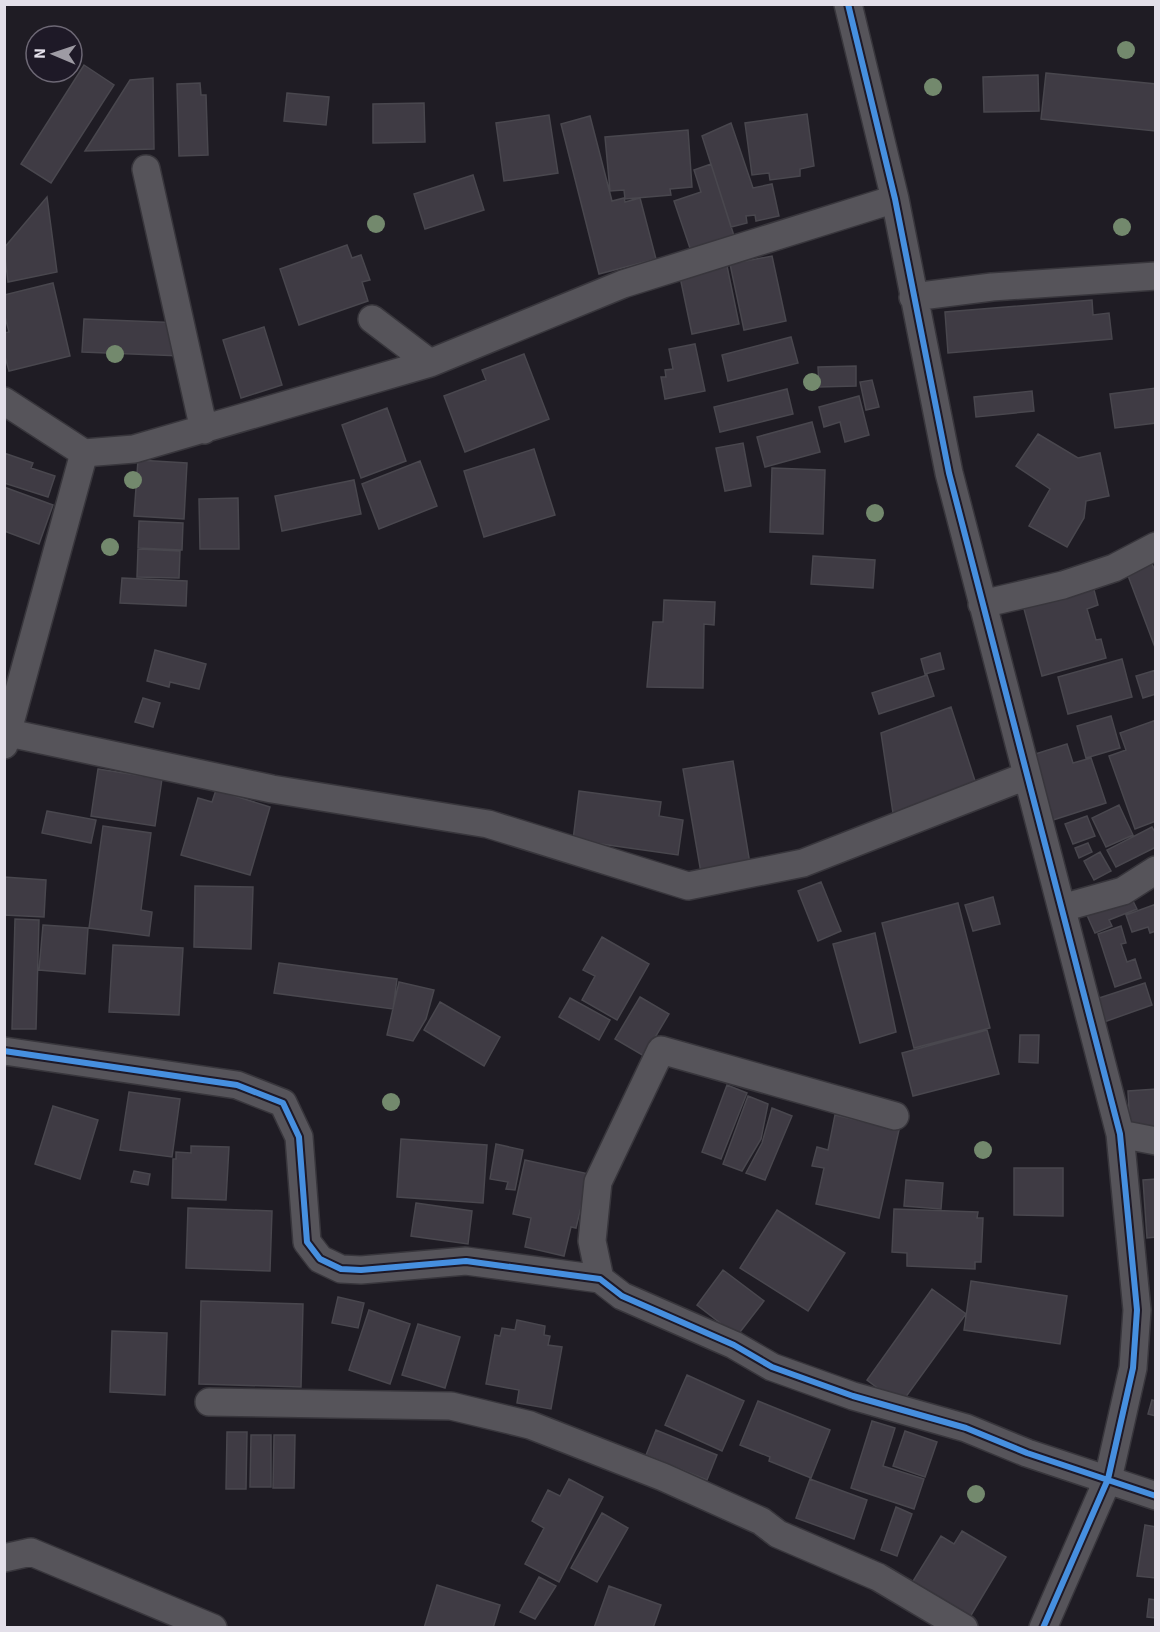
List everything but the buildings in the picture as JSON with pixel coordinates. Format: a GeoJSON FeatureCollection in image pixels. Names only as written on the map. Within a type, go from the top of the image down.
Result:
{"type":"FeatureCollection","features":[{"type":"Feature","properties":{"kind":"street"},"geometry":{"type":"LineString","coordinates":[[848,4],[895,198],[949,472],[1120,1134],[1137,1310],[1133,1368],[1108,1479],[1043,1628]]}},
{"type":"Feature","properties":{"kind":"street"},"geometry":{"type":"LineString","coordinates":[[146,169],[204,430]]}},
{"type":"Feature","properties":{"kind":"street"},"geometry":{"type":"LineString","coordinates":[[4,401],[84,453],[134,449],[430,363],[623,284],[895,198]]}},
{"type":"Feature","properties":{"kind":"street"},"geometry":{"type":"LineString","coordinates":[[913,297],[1004,286],[1155,276]]}},
{"type":"Feature","properties":{"kind":"street"},"geometry":{"type":"LineString","coordinates":[[372,319],[430,363]]}},
{"type":"Feature","properties":{"kind":"street"},"geometry":{"type":"LineString","coordinates":[[84,453],[7,739],[272,789],[488,824],[688,886],[803,863],[1026,776]]}},
{"type":"Feature","properties":{"kind":"street"},"geometry":{"type":"LineString","coordinates":[[982,604],[1063,585],[1114,568],[1155,546]]}},
{"type":"Feature","properties":{"kind":"street"},"geometry":{"type":"LineString","coordinates":[[1062,908],[1123,891],[1155,870]]}},
{"type":"Feature","properties":{"kind":"street"},"geometry":{"type":"LineString","coordinates":[[600,1279],[592,1240],[598,1182],[661,1050],[895,1116]]}},
{"type":"Feature","properties":{"kind":"street"},"geometry":{"type":"LineString","coordinates":[[4,1051],[237,1085],[283,1103],[299,1137],[307,1242],[320,1259],[341,1269],[361,1270],[466,1261],[600,1279],[621,1296],[734,1345],[772,1367],[853,1396],[966,1428],[1027,1452],[1155,1496]]}},
{"type":"Feature","properties":{"kind":"street"},"geometry":{"type":"LineString","coordinates":[[1120,1134],[1155,1141]]}},
{"type":"Feature","properties":{"kind":"street"},"geometry":{"type":"LineString","coordinates":[[209,1402],[451,1406],[530,1425],[663,1477],[761,1521],[778,1534],[878,1577],[964,1628]]}},
{"type":"Feature","properties":{"kind":"street"},"geometry":{"type":"LineString","coordinates":[[4,1558],[31,1552],[213,1628]]}},
{"type":"Feature","properties":{"kind":"cycle path"},"geometry":{"type":"LineString","coordinates":[[848,4],[895,199],[949,473],[1120,1134],[1137,1310],[1133,1368],[1108,1479],[1043,1628]]}},
{"type":"Feature","properties":{"kind":"cycle path"},"geometry":{"type":"LineString","coordinates":[[4,1051],[237,1085],[283,1103],[299,1137],[307,1242],[320,1259],[341,1269],[361,1270],[466,1261],[600,1279],[622,1296],[734,1345],[772,1367],[853,1396],[966,1428],[1027,1453],[1156,1496]]}}]}
